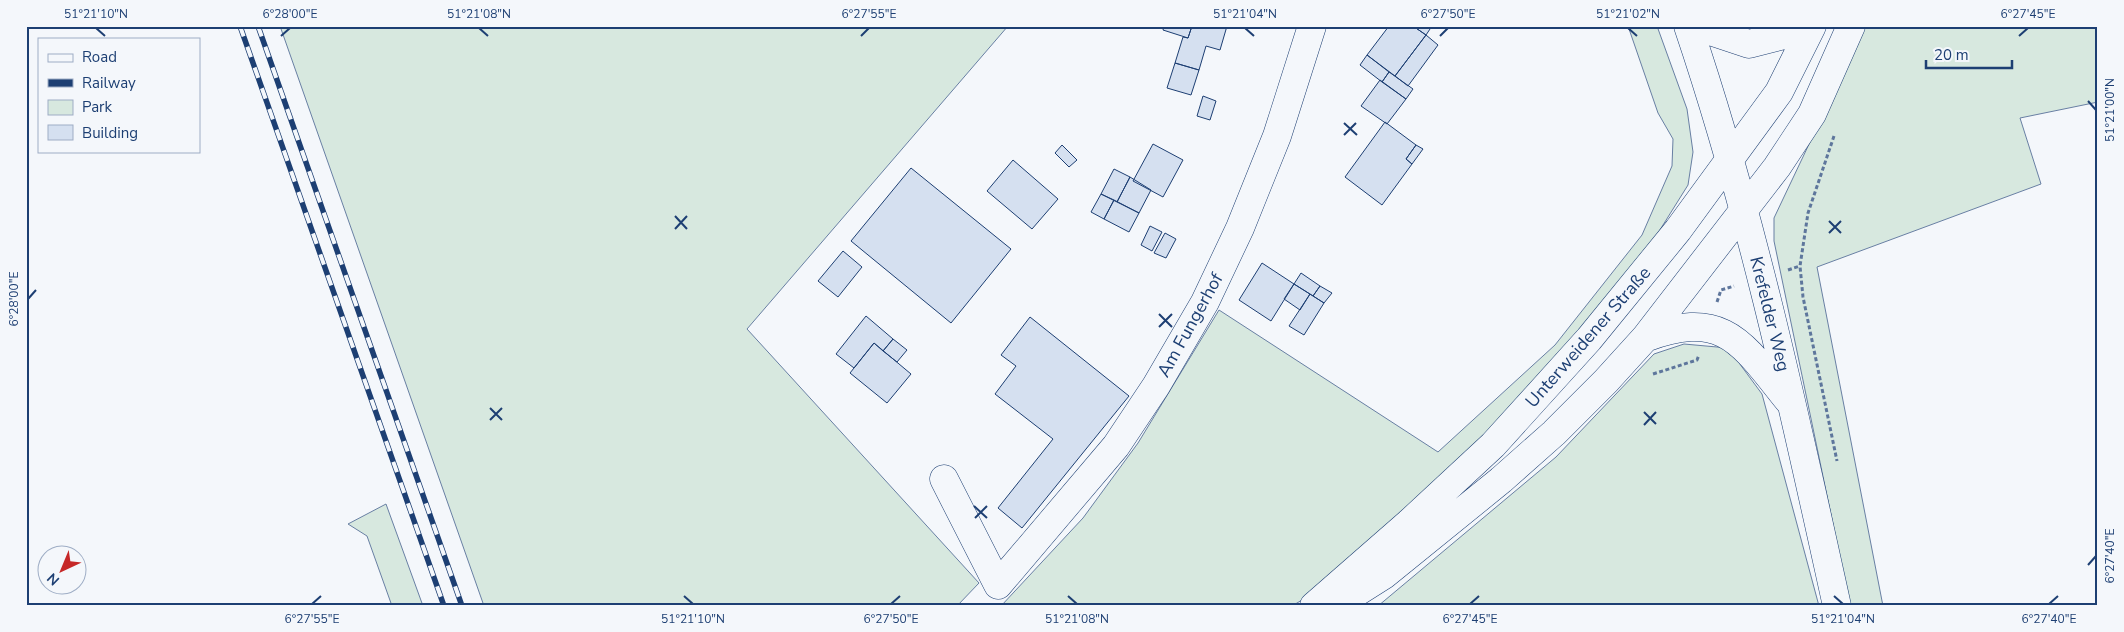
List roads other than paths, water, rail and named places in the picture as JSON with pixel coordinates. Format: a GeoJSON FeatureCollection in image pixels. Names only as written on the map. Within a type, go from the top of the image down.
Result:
{"type":"FeatureCollection","features":[{"type":"Feature","properties":{"kind":"street","name":"Am Fungerhof"},"geometry":{"type":"LineString","coordinates":[[944,478],[998,585],[1116,446],[1156,386],[1205,302],[1240,228],[1277,136],[1312,26]]}},
{"type":"Feature","properties":{"kind":"street","name":"Krefelder Weg"},"geometry":{"type":"LineString","coordinates":[[1688,26],[1743,209],[1792,405],[1837,606]]}},
{"type":"Feature","properties":{"kind":"street"},"geometry":{"type":"LineString","coordinates":[[1695,26],[1749,44],[1784,36],[1799,26]]}},
{"type":"Feature","properties":{"kind":"street","name":"Unterweidener Straße"},"geometry":{"type":"LineString","coordinates":[[1314,606],[1494,445],[1589,340],[1678,230],[1779,92],[1812,26]]}},
{"type":"Feature","properties":{"kind":"street"},"geometry":{"type":"LineString","coordinates":[[1335,606],[1384,575],[1501,480],[1560,426],[1645,338],[1777,167],[1812,114],[1851,26]]}},
{"type":"Feature","properties":{"kind":"street"},"geometry":{"type":"LineString","coordinates":[[1645,338],[1668,329],[1689,326],[1709,327],[1728,334],[1745,347],[1792,405]]}},
{"type":"Feature","properties":{"kind":"railway"},"geometry":{"type":"LineString","coordinates":[[240,26],[444,606]]}},
{"type":"Feature","properties":{"kind":"railway"},"geometry":{"type":"LineString","coordinates":[[258,26],[462,606]]}}]}
